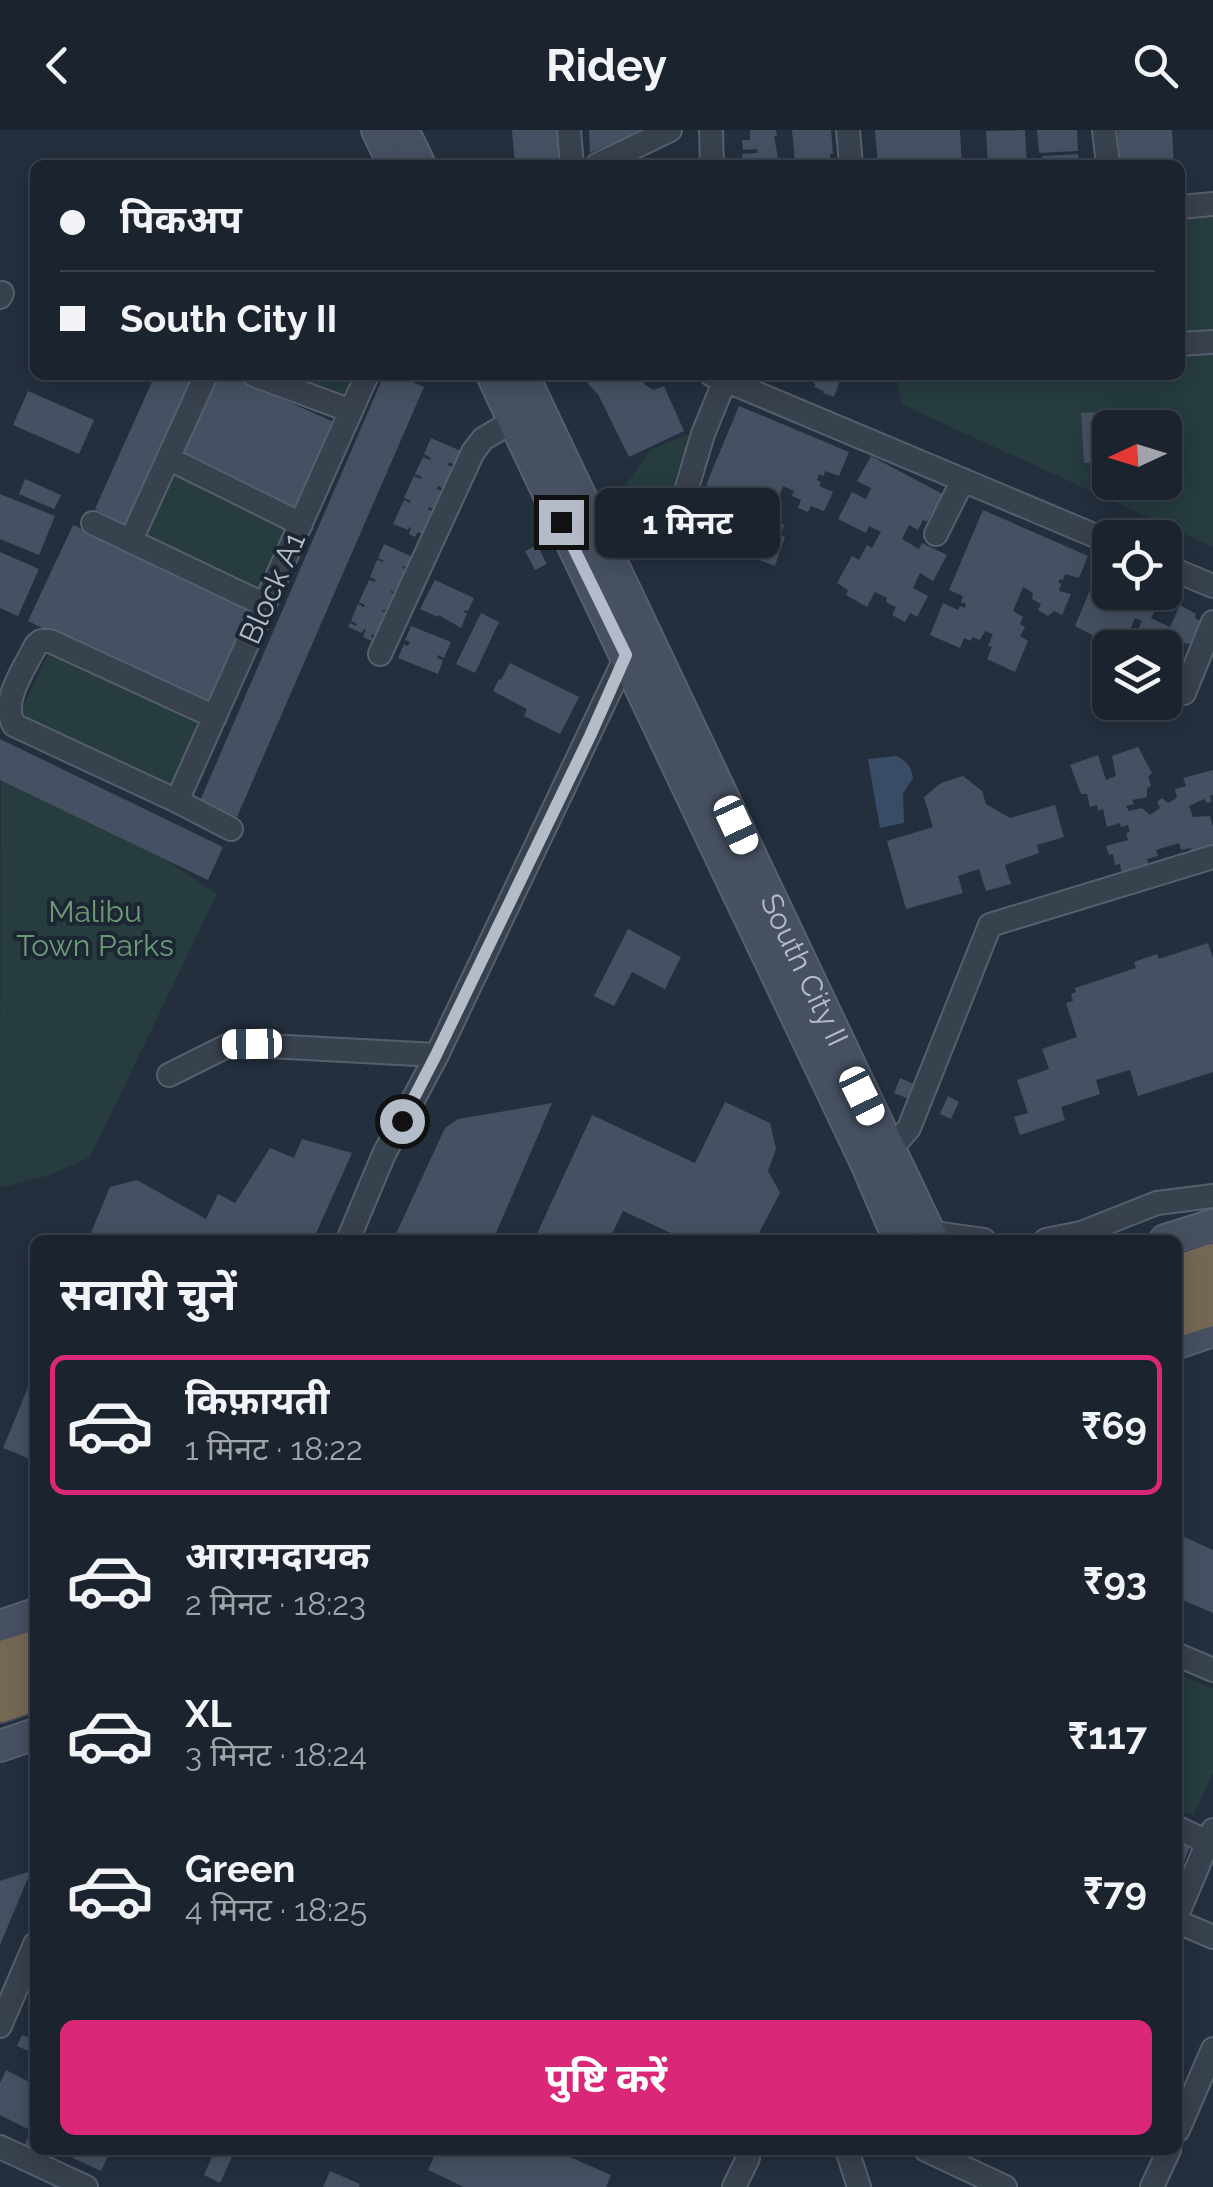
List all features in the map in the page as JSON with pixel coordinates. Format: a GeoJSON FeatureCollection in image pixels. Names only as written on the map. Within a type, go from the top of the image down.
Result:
{"type":"FeatureCollection","features":[{"type":"Feature","properties":{"kind":"highway"},"geometry":{"type":"LineString","coordinates":[[1182,1275],[1213,1264]]}},
{"type":"Feature","properties":{"kind":"highway"},"geometry":{"type":"LineString","coordinates":[[1182,1315],[1213,1304]]}},
{"type":"Feature","properties":{"kind":"highway"},"geometry":{"type":"LineString","coordinates":[[0,1662],[30,1653]]}},
{"type":"Feature","properties":{"kind":"highway"},"geometry":{"type":"LineString","coordinates":[[0,1702],[30,1692]]}},
{"type":"Feature","properties":{"kind":"main road"},"geometry":{"type":"LineString","coordinates":[[377,130],[392,160]]}},
{"type":"Feature","properties":{"kind":"main road"},"geometry":{"type":"LineString","coordinates":[[402,130],[417,160]]}},
{"type":"Feature","properties":{"kind":"main road","name":"South City II"},"geometry":{"type":"LineString","coordinates":[[494,380],[626,655],[919,1235]]}},
{"type":"Feature","properties":{"kind":"main road","name":"South City II"},"geometry":{"type":"LineString","coordinates":[[525,380],[644,628],[877,1158]]}},
{"type":"Feature","properties":{"kind":"main road"},"geometry":{"type":"LineString","coordinates":[[1181,1235],[1213,1225]]}},
{"type":"Feature","properties":{"kind":"main road"},"geometry":{"type":"LineString","coordinates":[[1182,1342],[1213,1331]]}},
{"type":"Feature","properties":{"kind":"main road"},"geometry":{"type":"LineString","coordinates":[[0,1626],[30,1616]]}},
{"type":"Feature","properties":{"kind":"main road"},"geometry":{"type":"LineString","coordinates":[[0,1746],[30,1736]]}},
{"type":"Feature","properties":{"kind":"street"},"geometry":{"type":"LineString","coordinates":[[569,130],[572,160]]}},
{"type":"Feature","properties":{"kind":"street"},"geometry":{"type":"LineString","coordinates":[[607,160],[670,130]]}},
{"type":"Feature","properties":{"kind":"street"},"geometry":{"type":"LineString","coordinates":[[711,130],[712,160]]}},
{"type":"Feature","properties":{"kind":"street"},"geometry":{"type":"LineString","coordinates":[[848,130],[851,160]]}},
{"type":"Feature","properties":{"kind":"street"},"geometry":{"type":"LineString","coordinates":[[1104,130],[1107,160]]}},
{"type":"Feature","properties":{"kind":"street"},"geometry":{"type":"LineString","coordinates":[[1185,207],[1213,204]]}},
{"type":"Feature","properties":{"kind":"street"},"geometry":{"type":"LineString","coordinates":[[1185,344],[1213,342]]}},
{"type":"Feature","properties":{"kind":"street"},"geometry":{"type":"LineString","coordinates":[[131,540],[204,380]]}},
{"type":"Feature","properties":{"kind":"street"},"geometry":{"type":"LineString","coordinates":[[267,380],[351,411]]}},
{"type":"Feature","properties":{"kind":"street","name":"Block A1"},"geometry":{"type":"LineString","coordinates":[[178,801],[366,380]]}},
{"type":"Feature","properties":{"kind":"street"},"geometry":{"type":"LineString","coordinates":[[678,518],[718,380]]}},
{"type":"Feature","properties":{"kind":"street"},"geometry":{"type":"LineString","coordinates":[[726,380],[1092,534]]}},
{"type":"Feature","properties":{"kind":"street"},"geometry":{"type":"LineString","coordinates":[[380,654],[473,452],[483,439],[513,420]]}},
{"type":"Feature","properties":{"kind":"street"},"geometry":{"type":"LineString","coordinates":[[168,458],[301,524]]}},
{"type":"Feature","properties":{"kind":"street"},"geometry":{"type":"LineString","coordinates":[[936,534],[962,480]]}},
{"type":"Feature","properties":{"kind":"street"},"geometry":{"type":"LineString","coordinates":[[93,523],[265,605]]}},
{"type":"Feature","properties":{"kind":"street"},"geometry":{"type":"LineString","coordinates":[[1182,573],[1213,586]]}},
{"type":"Feature","properties":{"kind":"street"},"geometry":{"type":"LineString","coordinates":[[1184,693],[1213,622]]}},
{"type":"Feature","properties":{"kind":"street"},"geometry":{"type":"LineString","coordinates":[[350,1235],[384,1154],[436,1055],[626,655],[644,628]]}},
{"type":"Feature","properties":{"kind":"street"},"geometry":{"type":"LineString","coordinates":[[215,716],[50,641],[36,645],[9,702],[14,725],[231,829]]}},
{"type":"Feature","properties":{"kind":"street"},"geometry":{"type":"LineString","coordinates":[[877,1158],[909,1128],[990,925],[1213,857]]}},
{"type":"Feature","properties":{"kind":"street"},"geometry":{"type":"LineString","coordinates":[[169,1075],[231,1044],[436,1055]]}},
{"type":"Feature","properties":{"kind":"street"},"geometry":{"type":"LineString","coordinates":[[1071,1235],[1158,1203],[1213,1196]]}},
{"type":"Feature","properties":{"kind":"street"},"geometry":{"type":"LineString","coordinates":[[1182,1657],[1213,1670]]}},
{"type":"Feature","properties":{"kind":"street"},"geometry":{"type":"LineString","coordinates":[[1182,1829],[1210,1836],[1182,1902]]}},
{"type":"Feature","properties":{"kind":"street"},"geometry":{"type":"LineString","coordinates":[[1182,1924],[1213,1937]]}},
{"type":"Feature","properties":{"kind":"street"},"geometry":{"type":"LineString","coordinates":[[0,2026],[30,1956]]}},
{"type":"Feature","properties":{"kind":"street"},"geometry":{"type":"LineString","coordinates":[[1182,2121],[1212,2055]]}},
{"type":"Feature","properties":{"kind":"street"},"geometry":{"type":"LineString","coordinates":[[0,2147],[86,2187]]}},
{"type":"Feature","properties":{"kind":"street"},"geometry":{"type":"LineString","coordinates":[[734,2187],[748,2155]]}},
{"type":"Feature","properties":{"kind":"street"},"geometry":{"type":"LineString","coordinates":[[937,2155],[1004,2187]]}},
{"type":"Feature","properties":{"kind":"street"},"geometry":{"type":"LineString","coordinates":[[1152,2187],[1167,2155]]}},
{"type":"Feature","properties":{"kind":"green space"},"geometry":{"type":"Polygon","coordinates":[[[1213,209],[1213,335],[1185,337],[1185,212],[1213,209]]]}},
{"type":"Feature","properties":{"kind":"green space"},"geometry":{"type":"Polygon","coordinates":[[[1213,355],[1213,547],[1182,533],[1182,520],[1154,520],[1110,500],[1182,500],[1182,410],[1092,410],[1092,492],[901,404],[898,380],[1185,380],[1185,356],[1213,355]]]}},
{"type":"Feature","properties":{"kind":"green space"},"geometry":{"type":"Polygon","coordinates":[[[290,380],[361,380],[349,406],[290,380]]]}},
{"type":"Feature","properties":{"kind":"green space"},"geometry":{"type":"Polygon","coordinates":[[[691,433],[680,488],[636,550],[612,505],[650,450],[691,433]]]}},
{"type":"Feature","properties":{"kind":"green space"},"geometry":{"type":"Polygon","coordinates":[[[174,471],[296,527],[267,593],[145,537],[174,471]]]}},
{"type":"Feature","properties":{"kind":"green space"},"geometry":{"type":"Polygon","coordinates":[[[50,650],[208,726],[179,792],[19,715],[50,650]]]}},
{"type":"Feature","properties":{"kind":"green space","name":"Malibu Town Parks"},"geometry":{"type":"Polygon","coordinates":[[[1,751],[217,894],[90,1157],[50,1175],[0,1188],[1,751]]]}},
{"type":"Feature","properties":{"kind":"green space"},"geometry":{"type":"Polygon","coordinates":[[[1182,1676],[1213,1689],[1213,1773],[1193,1816],[1182,1811],[1182,1676]]]}},
{"type":"Feature","properties":{"kind":"water"},"geometry":{"type":"Polygon","coordinates":[[[896,756],[908,764],[913,778],[903,794],[904,823],[880,828],[868,759],[896,756]]]}},
{"type":"Feature","properties":{"kind":"building"},"geometry":{"type":"Polygon","coordinates":[[[512,130],[565,130],[568,160],[515,160],[512,130]]]}},
{"type":"Feature","properties":{"kind":"building"},"geometry":{"type":"Polygon","coordinates":[[[589,130],[644,130],[590,153],[589,130]]]}},
{"type":"Feature","properties":{"kind":"building"},"geometry":{"type":"Polygon","coordinates":[[[750,130],[776,130],[778,160],[743,160],[742,154],[757,153],[757,149],[743,150],[742,140],[750,140],[750,130]]]}},
{"type":"Feature","properties":{"kind":"building"},"geometry":{"type":"Polygon","coordinates":[[[792,130],[831,130],[831,160],[795,160],[792,130]]]}},
{"type":"Feature","properties":{"kind":"building"},"geometry":{"type":"Polygon","coordinates":[[[875,130],[960,130],[962,160],[878,160],[875,130]]]}},
{"type":"Feature","properties":{"kind":"building"},"geometry":{"type":"Polygon","coordinates":[[[1025,130],[1027,160],[988,160],[986,131],[1025,130]]]}},
{"type":"Feature","properties":{"kind":"building"},"geometry":{"type":"Polygon","coordinates":[[[1037,130],[1077,130],[1078,151],[1039,153],[1037,130]]]}},
{"type":"Feature","properties":{"kind":"building"},"geometry":{"type":"Polygon","coordinates":[[[1118,130],[1172,130],[1174,160],[1119,160],[1118,130]]]}},
{"type":"Feature","properties":{"kind":"building"},"geometry":{"type":"Polygon","coordinates":[[[1078,154],[1079,160],[1042,160],[1042,156],[1078,154]]]}},
{"type":"Feature","properties":{"kind":"building"},"geometry":{"type":"Polygon","coordinates":[[[153,380],[192,380],[127,526],[95,509],[153,380]]]}},
{"type":"Feature","properties":{"kind":"building"},"geometry":{"type":"Polygon","coordinates":[[[211,380],[240,380],[338,424],[300,510],[178,455],[211,380]]]}},
{"type":"Feature","properties":{"kind":"building"},"geometry":{"type":"Polygon","coordinates":[[[382,380],[408,380],[424,387],[237,817],[200,801],[382,380]]]}},
{"type":"Feature","properties":{"kind":"building"},"geometry":{"type":"Polygon","coordinates":[[[589,380],[644,380],[654,390],[664,386],[684,431],[629,457],[598,394],[588,384],[589,380]]]}},
{"type":"Feature","properties":{"kind":"building"},"geometry":{"type":"Polygon","coordinates":[[[814,380],[840,380],[834,397],[813,383],[814,380]]]}},
{"type":"Feature","properties":{"kind":"building"},"geometry":{"type":"Polygon","coordinates":[[[28,391],[94,420],[79,454],[13,425],[28,391]]]}},
{"type":"Feature","properties":{"kind":"building"},"geometry":{"type":"Polygon","coordinates":[[[739,406],[849,452],[839,476],[825,471],[824,476],[819,474],[819,486],[833,492],[824,511],[811,506],[808,512],[798,508],[801,500],[783,486],[774,509],[782,515],[781,535],[785,537],[775,566],[747,555],[753,533],[742,528],[737,535],[720,533],[716,540],[693,529],[710,504],[718,509],[724,491],[706,485],[739,406]]]}},
{"type":"Feature","properties":{"kind":"building"},"geometry":{"type":"Polygon","coordinates":[[[1092,412],[1092,463],[1084,463],[1081,413],[1092,412]]]}},
{"type":"Feature","properties":{"kind":"building"},"geometry":{"type":"Polygon","coordinates":[[[431,438],[461,451],[455,465],[449,462],[454,468],[444,489],[438,486],[444,492],[436,510],[428,509],[434,512],[424,535],[418,532],[415,537],[409,534],[411,528],[393,524],[404,500],[411,501],[404,498],[414,476],[422,477],[415,474],[423,457],[431,458],[424,454],[431,438]]]}},
{"type":"Feature","properties":{"kind":"building"},"geometry":{"type":"Polygon","coordinates":[[[871,456],[948,497],[939,515],[933,511],[918,530],[909,525],[902,539],[919,549],[922,543],[947,555],[933,581],[920,573],[913,588],[928,596],[917,617],[910,613],[905,622],[892,615],[896,607],[886,602],[887,598],[875,592],[867,607],[846,595],[848,590],[837,583],[852,556],[859,560],[881,532],[869,526],[866,533],[838,519],[852,492],[866,499],[871,488],[857,481],[871,456]]]}},
{"type":"Feature","properties":{"kind":"building"},"geometry":{"type":"Polygon","coordinates":[[[25,479],[61,495],[54,509],[19,494],[25,479]]]}},
{"type":"Feature","properties":{"kind":"building"},"geometry":{"type":"Polygon","coordinates":[[[0,494],[55,516],[39,555],[0,539],[0,494]]]}},
{"type":"Feature","properties":{"kind":"building"},"geometry":{"type":"Polygon","coordinates":[[[983,510],[1088,556],[1079,578],[1065,574],[1058,582],[1059,591],[1071,594],[1062,615],[1054,611],[1048,616],[1038,610],[1041,604],[1023,587],[1013,611],[1023,617],[1020,624],[1025,627],[1020,636],[1028,641],[1015,672],[987,659],[993,634],[985,631],[980,640],[964,638],[960,648],[930,635],[943,603],[958,610],[960,606],[965,608],[963,596],[949,590],[983,510]]]}},
{"type":"Feature","properties":{"kind":"building"},"geometry":{"type":"Polygon","coordinates":[[[73,525],[251,609],[208,706],[28,621],[73,525]]]}},
{"type":"Feature","properties":{"kind":"building"},"geometry":{"type":"Polygon","coordinates":[[[384,544],[413,557],[408,568],[402,568],[408,570],[398,593],[390,592],[397,595],[389,612],[382,611],[389,614],[379,637],[372,634],[378,639],[376,643],[363,637],[366,630],[362,633],[348,627],[350,623],[357,624],[351,621],[358,604],[365,605],[359,602],[369,580],[376,580],[370,577],[377,560],[384,561],[378,558],[384,544]]]}},
{"type":"Feature","properties":{"kind":"building"},"geometry":{"type":"Polygon","coordinates":[[[537,545],[547,564],[535,570],[525,551],[537,545]]]}},
{"type":"Feature","properties":{"kind":"building"},"geometry":{"type":"Polygon","coordinates":[[[0,552],[39,569],[18,616],[0,608],[0,552]]]}},
{"type":"Feature","properties":{"kind":"building"},"geometry":{"type":"Polygon","coordinates":[[[435,580],[474,598],[464,612],[467,614],[461,628],[420,609],[435,580]]]}},
{"type":"Feature","properties":{"kind":"building"},"geometry":{"type":"Polygon","coordinates":[[[1090,590],[1092,610],[1155,610],[1151,618],[1170,627],[1182,606],[1206,624],[1194,645],[1184,643],[1182,649],[1182,630],[1138,630],[1142,621],[1135,618],[1130,630],[1092,630],[1092,635],[1075,626],[1090,590]]]}},
{"type":"Feature","properties":{"kind":"building"},"geometry":{"type":"Polygon","coordinates":[[[481,613],[499,622],[475,673],[456,664],[481,613]]]}},
{"type":"Feature","properties":{"kind":"building"},"geometry":{"type":"Polygon","coordinates":[[[411,626],[451,642],[444,658],[438,655],[443,660],[438,674],[398,658],[404,644],[408,646],[410,642],[405,640],[411,626]]]}},
{"type":"Feature","properties":{"kind":"building"},"geometry":{"type":"Polygon","coordinates":[[[510,663],[579,697],[560,734],[524,716],[527,709],[493,691],[510,663]]]}},
{"type":"Feature","properties":{"kind":"building"},"geometry":{"type":"Polygon","coordinates":[[[0,739],[223,847],[208,880],[0,780],[0,739]]]}},
{"type":"Feature","properties":{"kind":"building"},"geometry":{"type":"Polygon","coordinates":[[[1138,747],[1152,773],[1148,777],[1151,786],[1147,788],[1147,797],[1132,800],[1134,804],[1126,806],[1129,811],[1142,808],[1150,815],[1160,808],[1157,802],[1162,798],[1168,803],[1177,798],[1175,789],[1186,786],[1183,778],[1213,770],[1212,802],[1204,799],[1189,806],[1193,817],[1210,816],[1213,849],[1193,855],[1191,848],[1181,850],[1179,843],[1156,850],[1158,856],[1147,859],[1149,866],[1122,874],[1120,864],[1115,865],[1106,846],[1128,840],[1128,825],[1107,827],[1103,809],[1098,811],[1097,805],[1090,807],[1070,765],[1098,755],[1106,780],[1116,776],[1112,756],[1138,747]]]}},
{"type":"Feature","properties":{"kind":"building"},"geometry":{"type":"Polygon","coordinates":[[[963,776],[982,791],[986,804],[1010,818],[1055,805],[1064,837],[1037,845],[1039,853],[1005,865],[1011,884],[986,891],[979,869],[958,876],[963,893],[906,909],[887,841],[933,827],[924,797],[941,783],[963,776]]]}},
{"type":"Feature","properties":{"kind":"building"},"geometry":{"type":"Polygon","coordinates":[[[628,929],[681,957],[665,989],[632,972],[614,1006],[594,996],[628,929]]]}},
{"type":"Feature","properties":{"kind":"building"},"geometry":{"type":"Polygon","coordinates":[[[1208,943],[1213,958],[1213,1072],[1138,1096],[1130,1070],[1096,1080],[1100,1094],[1061,1107],[1065,1120],[1020,1135],[1014,1117],[1028,1113],[1017,1080],[1049,1069],[1042,1049],[1077,1037],[1066,1003],[1073,1001],[1071,994],[1076,992],[1075,988],[1136,968],[1134,962],[1157,954],[1159,959],[1208,943]]]}},
{"type":"Feature","properties":{"kind":"building"},"geometry":{"type":"Polygon","coordinates":[[[900,1078],[920,1087],[914,1101],[894,1093],[900,1078]]]}},
{"type":"Feature","properties":{"kind":"building"},"geometry":{"type":"Polygon","coordinates":[[[948,1096],[959,1102],[951,1119],[940,1114],[948,1096]]]}},
{"type":"Feature","properties":{"kind":"building"},"geometry":{"type":"Polygon","coordinates":[[[725,1102],[770,1123],[776,1149],[768,1171],[780,1193],[758,1235],[675,1235],[623,1211],[611,1235],[536,1235],[592,1115],[695,1163],[725,1102]]]}},
{"type":"Feature","properties":{"kind":"building"},"geometry":{"type":"Polygon","coordinates":[[[552,1103],[495,1235],[395,1235],[445,1128],[458,1119],[552,1103]]]}},
{"type":"Feature","properties":{"kind":"building"},"geometry":{"type":"Polygon","coordinates":[[[302,1139],[352,1153],[315,1235],[90,1235],[110,1187],[137,1180],[206,1219],[218,1194],[235,1203],[270,1148],[294,1158],[302,1139]]]}},
{"type":"Feature","properties":{"kind":"building"},"geometry":{"type":"Polygon","coordinates":[[[30,1382],[30,1459],[3,1448],[30,1382]]]}},
{"type":"Feature","properties":{"kind":"building"},"geometry":{"type":"Polygon","coordinates":[[[1182,1536],[1213,1550],[1213,1613],[1182,1600],[1182,1536]]]}},
{"type":"Feature","properties":{"kind":"building"},"geometry":{"type":"Polygon","coordinates":[[[1182,1844],[1190,1847],[1182,1866],[1182,1844]]]}},
{"type":"Feature","properties":{"kind":"building"},"geometry":{"type":"Polygon","coordinates":[[[30,1871],[0,1945],[0,1881],[30,1871]]]}},
{"type":"Feature","properties":{"kind":"building"},"geometry":{"type":"Polygon","coordinates":[[[22,2035],[30,2038],[30,2052],[17,2046],[22,2035]]]}},
{"type":"Feature","properties":{"kind":"building"},"geometry":{"type":"Polygon","coordinates":[[[6,2070],[30,2082],[28,2129],[0,2115],[0,2083],[6,2070]]]}},
{"type":"Feature","properties":{"kind":"building"},"geometry":{"type":"Polygon","coordinates":[[[30,2133],[30,2152],[23,2149],[30,2133]]]}},
{"type":"Feature","properties":{"kind":"building"},"geometry":{"type":"Polygon","coordinates":[[[74,2155],[109,2155],[101,2171],[73,2158],[74,2155]]]}},
{"type":"Feature","properties":{"kind":"building"},"geometry":{"type":"Polygon","coordinates":[[[213,2155],[233,2155],[220,2183],[204,2175],[213,2155]]]}},
{"type":"Feature","properties":{"kind":"building"},"geometry":{"type":"Polygon","coordinates":[[[435,2155],[565,2155],[611,2175],[606,2187],[464,2187],[428,2170],[435,2155]]]}},
{"type":"Feature","properties":{"kind":"building"},"geometry":{"type":"Polygon","coordinates":[[[330,2171],[360,2184],[359,2187],[323,2187],[330,2171]]]}},
{"type":"Feature","properties":{"kind":"route"},"geometry":{"type":"LineString","coordinates":[[402,1121],[626,655],[561,522]]}}]}
